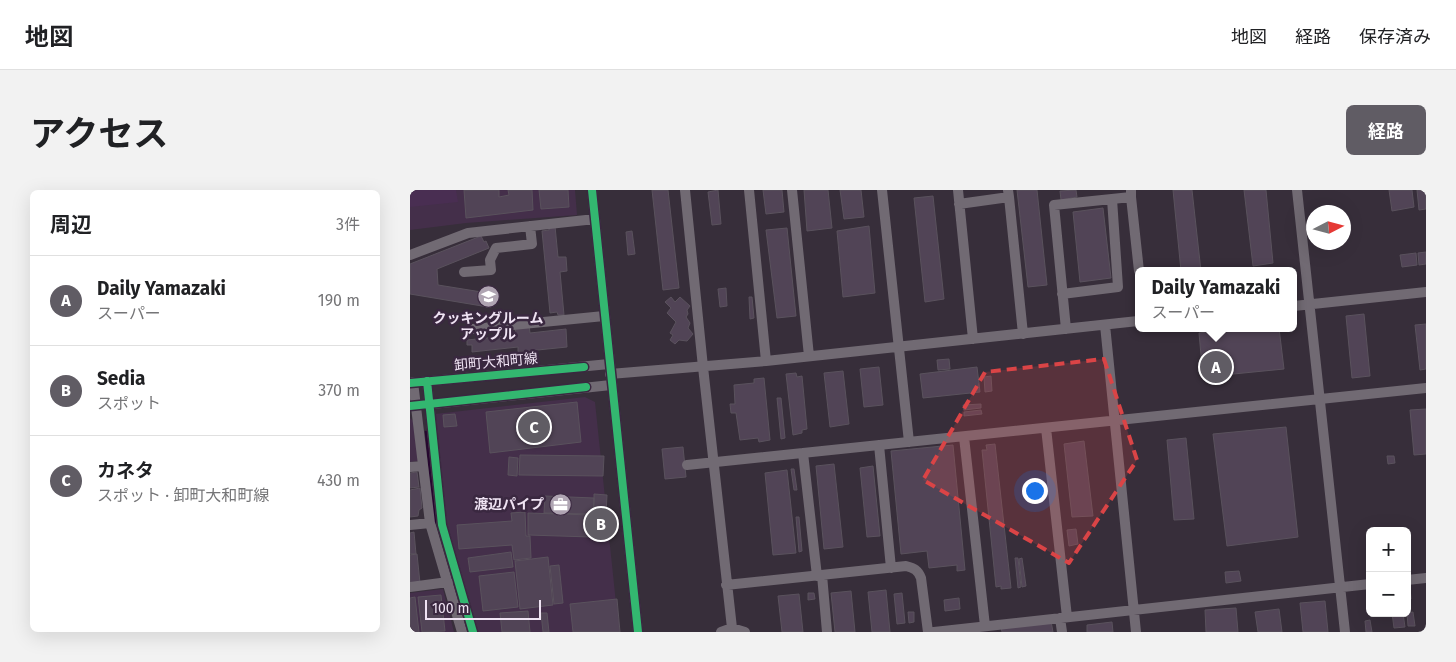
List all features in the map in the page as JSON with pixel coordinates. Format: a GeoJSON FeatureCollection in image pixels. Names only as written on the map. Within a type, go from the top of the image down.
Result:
{"type":"FeatureCollection","features":[{"type":"Feature","properties":{"kind":"street"},"geometry":{"type":"LineString","coordinates":[[592,190],[638,632]]}},
{"type":"Feature","properties":{"kind":"street"},"geometry":{"type":"LineString","coordinates":[[685,190],[732,628]]}},
{"type":"Feature","properties":{"kind":"street"},"geometry":{"type":"LineString","coordinates":[[749,190],[766,361]]}},
{"type":"Feature","properties":{"kind":"street"},"geometry":{"type":"LineString","coordinates":[[792,190],[809,356]]}},
{"type":"Feature","properties":{"kind":"street"},"geometry":{"type":"LineString","coordinates":[[882,190],[909,442]]}},
{"type":"Feature","properties":{"kind":"street"},"geometry":{"type":"LineString","coordinates":[[958,190],[973,339]]}},
{"type":"Feature","properties":{"kind":"street"},"geometry":{"type":"LineString","coordinates":[[1297,190],[1345,632]]}},
{"type":"Feature","properties":{"kind":"street"},"geometry":{"type":"LineString","coordinates":[[959,204],[1009,194],[1023,334]]}},
{"type":"Feature","properties":{"kind":"street"},"geometry":{"type":"LineString","coordinates":[[1066,329],[1054,205],[1112,199],[1131,194],[1139,267]]}},
{"type":"Feature","properties":{"kind":"street"},"geometry":{"type":"LineString","coordinates":[[1062,294],[1118,287],[1112,199]]}},
{"type":"Feature","properties":{"kind":"street"},"geometry":{"type":"LineString","coordinates":[[410,255],[468,233],[595,218]]}},
{"type":"Feature","properties":{"kind":"street"},"geometry":{"type":"LineString","coordinates":[[464,272],[491,270],[490,260],[496,248],[532,244],[530,226]]}},
{"type":"Feature","properties":{"kind":"street"},"geometry":{"type":"LineString","coordinates":[[1297,306],[1426,292]]}},
{"type":"Feature","properties":{"kind":"street"},"geometry":{"type":"LineString","coordinates":[[473,329],[604,316]]}},
{"type":"Feature","properties":{"kind":"street"},"geometry":{"type":"LineString","coordinates":[[413,406],[610,374],[766,361],[1135,321]]}},
{"type":"Feature","properties":{"kind":"street"},"geometry":{"type":"LineString","coordinates":[[1105,325],[1136,632]]}},
{"type":"Feature","properties":{"kind":"street","name":"卸町大和町線"},"geometry":{"type":"LineString","coordinates":[[412,382],[610,374]]}},
{"type":"Feature","properties":{"kind":"street"},"geometry":{"type":"LineString","coordinates":[[427,381],[442,525],[473,632]]}},
{"type":"Feature","properties":{"kind":"street"},"geometry":{"type":"LineString","coordinates":[[412,382],[413,406],[430,523],[462,632]]}},
{"type":"Feature","properties":{"kind":"street"},"geometry":{"type":"LineString","coordinates":[[687,465],[1426,388]]}},
{"type":"Feature","properties":{"kind":"street"},"geometry":{"type":"LineString","coordinates":[[1046,428],[1064,618],[1062,632]]}},
{"type":"Feature","properties":{"kind":"street"},"geometry":{"type":"LineString","coordinates":[[964,436],[985,626]]}},
{"type":"Feature","properties":{"kind":"street"},"geometry":{"type":"LineString","coordinates":[[878,446],[891,568]]}},
{"type":"Feature","properties":{"kind":"street"},"geometry":{"type":"LineString","coordinates":[[804,453],[827,632]]}},
{"type":"Feature","properties":{"kind":"street"},"geometry":{"type":"LineString","coordinates":[[410,467],[423,466]]}},
{"type":"Feature","properties":{"kind":"street"},"geometry":{"type":"LineString","coordinates":[[410,525],[430,523]]}},
{"type":"Feature","properties":{"kind":"street"},"geometry":{"type":"LineString","coordinates":[[726,585],[906,566],[918,571],[921,578],[928,632]]}},
{"type":"Feature","properties":{"kind":"street"},"geometry":{"type":"LineString","coordinates":[[1411,580],[1426,578]]}},
{"type":"Feature","properties":{"kind":"street"},"geometry":{"type":"LineString","coordinates":[[410,587],[448,582]]}},
{"type":"Feature","properties":{"kind":"street"},"geometry":{"type":"LineString","coordinates":[[934,632],[985,626],[998,628],[1064,618],[1366,585]]}},
{"type":"Feature","properties":{"kind":"street"},"geometry":{"type":"LineString","coordinates":[[721,632],[732,628],[745,632]]}},
{"type":"Feature","properties":{"kind":"highlighted area"},"geometry":{"type":"Polygon","coordinates":[[[1104,359],[1137,460],[1069,563],[923,480],[985,372],[1104,359]]]}},
{"type":"Feature","properties":{"kind":"shaded area"},"geometry":{"type":"Polygon","coordinates":[[[410,190],[575,190],[577,215],[466,223],[410,230],[410,190]]]}},
{"type":"Feature","properties":{"kind":"shaded area"},"geometry":{"type":"Polygon","coordinates":[[[410,190],[456,190],[458,202],[410,207],[410,190]]]}},
{"type":"Feature","properties":{"kind":"shaded area"},"geometry":{"type":"Polygon","coordinates":[[[585,397],[595,402],[619,632],[478,632],[446,524],[435,414],[585,397]]]}},
{"type":"Feature","properties":{"kind":"shaded area"},"geometry":{"type":"Polygon","coordinates":[[[410,418],[413,421],[418,461],[410,462],[410,418]]]}},
{"type":"Feature","properties":{"kind":"shaded area"},"geometry":{"type":"Polygon","coordinates":[[[443,589],[454,632],[410,632],[410,593],[443,589]]]}},
{"type":"Feature","properties":{"kind":"building"},"geometry":{"type":"Polygon","coordinates":[[[464,190],[499,190],[499,197],[509,195],[508,190],[532,190],[533,210],[466,218],[464,190]]]}},
{"type":"Feature","properties":{"kind":"building"},"geometry":{"type":"Polygon","coordinates":[[[539,190],[568,190],[569,207],[541,209],[539,190]]]}},
{"type":"Feature","properties":{"kind":"building"},"geometry":{"type":"Polygon","coordinates":[[[652,190],[668,190],[679,288],[663,290],[652,190]]]}},
{"type":"Feature","properties":{"kind":"building"},"geometry":{"type":"Polygon","coordinates":[[[718,190],[721,224],[712,225],[708,192],[718,190]]]}},
{"type":"Feature","properties":{"kind":"building"},"geometry":{"type":"Polygon","coordinates":[[[763,190],[782,190],[784,212],[766,214],[763,190]]]}},
{"type":"Feature","properties":{"kind":"building"},"geometry":{"type":"Polygon","coordinates":[[[804,190],[828,190],[832,228],[807,231],[804,190]]]}},
{"type":"Feature","properties":{"kind":"building"},"geometry":{"type":"Polygon","coordinates":[[[840,190],[861,190],[864,217],[844,219],[840,190]]]}},
{"type":"Feature","properties":{"kind":"building"},"geometry":{"type":"Polygon","coordinates":[[[1017,190],[1037,190],[1047,285],[1028,287],[1017,190]]]}},
{"type":"Feature","properties":{"kind":"building"},"geometry":{"type":"Polygon","coordinates":[[[1076,190],[1077,197],[1061,200],[1060,191],[1076,190]]]}},
{"type":"Feature","properties":{"kind":"building"},"geometry":{"type":"Polygon","coordinates":[[[1173,190],[1192,190],[1201,267],[1181,267],[1173,190]]]}},
{"type":"Feature","properties":{"kind":"building"},"geometry":{"type":"Polygon","coordinates":[[[1244,190],[1266,190],[1273,263],[1253,266],[1244,190]]]}},
{"type":"Feature","properties":{"kind":"building"},"geometry":{"type":"Polygon","coordinates":[[[1389,190],[1412,190],[1414,207],[1392,211],[1389,190]]]}},
{"type":"Feature","properties":{"kind":"building"},"geometry":{"type":"Polygon","coordinates":[[[1417,190],[1426,190],[1426,209],[1419,210],[1417,190]]]}},
{"type":"Feature","properties":{"kind":"building"},"geometry":{"type":"Polygon","coordinates":[[[933,196],[944,299],[925,302],[914,198],[933,196]]]}},
{"type":"Feature","properties":{"kind":"building"},"geometry":{"type":"Polygon","coordinates":[[[1103,208],[1111,278],[1080,282],[1073,212],[1103,208]]]}},
{"type":"Feature","properties":{"kind":"building"},"geometry":{"type":"Polygon","coordinates":[[[555,226],[558,257],[566,257],[567,271],[560,272],[564,315],[558,315],[557,312],[550,313],[542,231],[549,230],[549,227],[555,226]]]}},
{"type":"Feature","properties":{"kind":"building"},"geometry":{"type":"Polygon","coordinates":[[[869,226],[875,293],[843,297],[837,231],[869,226]]]}},
{"type":"Feature","properties":{"kind":"building"},"geometry":{"type":"Polygon","coordinates":[[[787,228],[796,316],[777,318],[766,230],[787,228]]]}},
{"type":"Feature","properties":{"kind":"building"},"geometry":{"type":"Polygon","coordinates":[[[632,231],[635,254],[628,255],[626,232],[632,231]]]}},
{"type":"Feature","properties":{"kind":"building"},"geometry":{"type":"Polygon","coordinates":[[[481,236],[489,248],[437,269],[438,285],[494,294],[492,300],[489,300],[488,307],[410,294],[410,264],[481,236]]]}},
{"type":"Feature","properties":{"kind":"building"},"geometry":{"type":"Polygon","coordinates":[[[1426,252],[1426,264],[1419,265],[1418,253],[1426,252]]]}},
{"type":"Feature","properties":{"kind":"building"},"geometry":{"type":"Polygon","coordinates":[[[1416,253],[1417,265],[1402,267],[1400,255],[1416,253]]]}},
{"type":"Feature","properties":{"kind":"building"},"geometry":{"type":"Polygon","coordinates":[[[726,288],[727,306],[720,307],[718,289],[726,288]]]}},
{"type":"Feature","properties":{"kind":"building"},"geometry":{"type":"Polygon","coordinates":[[[671,297],[675,302],[680,297],[690,306],[686,317],[690,323],[688,328],[693,334],[687,341],[679,340],[675,344],[670,340],[673,335],[670,333],[676,322],[667,313],[671,308],[665,302],[671,297]]]}},
{"type":"Feature","properties":{"kind":"building"},"geometry":{"type":"Polygon","coordinates":[[[749,297],[752,297],[754,318],[750,319],[749,297]]]}},
{"type":"Feature","properties":{"kind":"building"},"geometry":{"type":"Polygon","coordinates":[[[1364,314],[1370,376],[1352,378],[1346,316],[1364,314]]]}},
{"type":"Feature","properties":{"kind":"building"},"geometry":{"type":"Polygon","coordinates":[[[1426,324],[1426,369],[1420,370],[1415,325],[1426,324]]]}},
{"type":"Feature","properties":{"kind":"building"},"geometry":{"type":"Polygon","coordinates":[[[529,325],[530,333],[566,329],[567,347],[518,352],[518,347],[472,352],[472,345],[467,345],[467,340],[516,335],[515,327],[529,325]]]}},
{"type":"Feature","properties":{"kind":"building"},"geometry":{"type":"Polygon","coordinates":[[[1279,332],[1284,369],[1203,377],[1199,333],[1279,332]]]}},
{"type":"Feature","properties":{"kind":"building"},"geometry":{"type":"Polygon","coordinates":[[[949,359],[950,369],[938,370],[937,360],[949,359]]]}},
{"type":"Feature","properties":{"kind":"building"},"geometry":{"type":"Polygon","coordinates":[[[879,367],[883,405],[864,407],[860,369],[879,367]]]}},
{"type":"Feature","properties":{"kind":"building"},"geometry":{"type":"Polygon","coordinates":[[[977,367],[980,392],[923,398],[920,374],[977,367]]]}},
{"type":"Feature","properties":{"kind":"building"},"geometry":{"type":"Polygon","coordinates":[[[843,371],[849,424],[830,427],[824,373],[843,371]]]}},
{"type":"Feature","properties":{"kind":"building"},"geometry":{"type":"Polygon","coordinates":[[[796,373],[797,377],[802,376],[807,429],[802,430],[802,433],[793,435],[786,374],[796,373]]]}},
{"type":"Feature","properties":{"kind":"building"},"geometry":{"type":"Polygon","coordinates":[[[991,376],[992,391],[985,392],[984,377],[991,376]]]}},
{"type":"Feature","properties":{"kind":"building"},"geometry":{"type":"Polygon","coordinates":[[[764,378],[770,440],[759,442],[758,438],[740,440],[736,413],[731,413],[730,404],[735,404],[734,385],[754,383],[754,379],[764,378]]]}},
{"type":"Feature","properties":{"kind":"building"},"geometry":{"type":"Polygon","coordinates":[[[777,398],[781,398],[785,438],[781,439],[777,398]]]}},
{"type":"Feature","properties":{"kind":"building"},"geometry":{"type":"Polygon","coordinates":[[[577,402],[581,442],[490,453],[486,412],[577,402]]]}},
{"type":"Feature","properties":{"kind":"building"},"geometry":{"type":"Polygon","coordinates":[[[981,404],[981,408],[964,410],[963,405],[981,404]]]}},
{"type":"Feature","properties":{"kind":"building"},"geometry":{"type":"Polygon","coordinates":[[[1426,409],[1426,454],[1414,455],[1410,410],[1426,409]]]}},
{"type":"Feature","properties":{"kind":"building"},"geometry":{"type":"Polygon","coordinates":[[[981,410],[982,414],[964,416],[964,412],[981,410]]]}},
{"type":"Feature","properties":{"kind":"building"},"geometry":{"type":"Polygon","coordinates":[[[455,414],[457,426],[444,427],[443,415],[455,414]]]}},
{"type":"Feature","properties":{"kind":"building"},"geometry":{"type":"Polygon","coordinates":[[[1286,427],[1298,537],[1227,546],[1213,434],[1286,427]]]}},
{"type":"Feature","properties":{"kind":"building"},"geometry":{"type":"Polygon","coordinates":[[[1186,438],[1194,519],[1174,520],[1167,440],[1186,438]]]}},
{"type":"Feature","properties":{"kind":"building"},"geometry":{"type":"Polygon","coordinates":[[[1084,441],[1093,516],[1072,517],[1064,444],[1084,441]]]}},
{"type":"Feature","properties":{"kind":"building"},"geometry":{"type":"Polygon","coordinates":[[[995,444],[1011,588],[1001,589],[1001,586],[996,587],[982,450],[987,450],[986,445],[995,444]]]}},
{"type":"Feature","properties":{"kind":"building"},"geometry":{"type":"Polygon","coordinates":[[[953,445],[965,570],[957,571],[957,565],[929,568],[927,551],[901,554],[891,451],[953,445]]]}},
{"type":"Feature","properties":{"kind":"building"},"geometry":{"type":"Polygon","coordinates":[[[683,447],[686,477],[665,479],[662,449],[683,447]]]}},
{"type":"Feature","properties":{"kind":"building"},"geometry":{"type":"Polygon","coordinates":[[[520,455],[604,456],[603,476],[519,475],[520,455]]]}},
{"type":"Feature","properties":{"kind":"building"},"geometry":{"type":"Polygon","coordinates":[[[1387,456],[1394,456],[1395,463],[1388,464],[1387,456]]]}},
{"type":"Feature","properties":{"kind":"building"},"geometry":{"type":"Polygon","coordinates":[[[509,457],[518,458],[517,476],[508,475],[509,457]]]}},
{"type":"Feature","properties":{"kind":"building"},"geometry":{"type":"Polygon","coordinates":[[[834,464],[843,547],[824,549],[816,466],[834,464]]]}},
{"type":"Feature","properties":{"kind":"building"},"geometry":{"type":"Polygon","coordinates":[[[873,466],[880,536],[867,537],[860,468],[873,466]]]}},
{"type":"Feature","properties":{"kind":"building"},"geometry":{"type":"Polygon","coordinates":[[[791,469],[794,469],[797,490],[794,490],[791,469]]]}},
{"type":"Feature","properties":{"kind":"building"},"geometry":{"type":"Polygon","coordinates":[[[787,470],[796,553],[773,555],[765,473],[787,470]]]}},
{"type":"Feature","properties":{"kind":"building"},"geometry":{"type":"Polygon","coordinates":[[[417,472],[419,487],[410,488],[410,473],[417,472]]]}},
{"type":"Feature","properties":{"kind":"building"},"geometry":{"type":"Polygon","coordinates":[[[420,488],[422,508],[419,510],[418,516],[410,517],[410,490],[420,488]]]}},
{"type":"Feature","properties":{"kind":"building"},"geometry":{"type":"Polygon","coordinates":[[[594,494],[607,495],[606,514],[594,514],[594,494]]]}},
{"type":"Feature","properties":{"kind":"building"},"geometry":{"type":"Polygon","coordinates":[[[545,496],[594,498],[593,514],[544,513],[545,496]]]}},
{"type":"Feature","properties":{"kind":"building"},"geometry":{"type":"Polygon","coordinates":[[[525,512],[526,536],[530,536],[531,558],[514,560],[512,545],[459,549],[457,525],[512,521],[511,513],[525,512]]]}},
{"type":"Feature","properties":{"kind":"building"},"geometry":{"type":"Polygon","coordinates":[[[528,513],[591,515],[591,537],[528,535],[528,513]]]}},
{"type":"Feature","properties":{"kind":"building"},"geometry":{"type":"Polygon","coordinates":[[[593,515],[609,515],[609,532],[593,532],[593,515]]]}},
{"type":"Feature","properties":{"kind":"building"},"geometry":{"type":"Polygon","coordinates":[[[796,517],[799,517],[802,551],[799,552],[796,517]]]}},
{"type":"Feature","properties":{"kind":"building"},"geometry":{"type":"Polygon","coordinates":[[[1076,529],[1078,544],[1069,546],[1067,530],[1076,529]]]}},
{"type":"Feature","properties":{"kind":"building"},"geometry":{"type":"Polygon","coordinates":[[[414,532],[416,554],[410,554],[410,533],[414,532]]]}},
{"type":"Feature","properties":{"kind":"building"},"geometry":{"type":"Polygon","coordinates":[[[511,552],[513,567],[470,572],[468,558],[511,552]]]}},
{"type":"Feature","properties":{"kind":"building"},"geometry":{"type":"Polygon","coordinates":[[[417,554],[420,583],[410,584],[410,555],[417,554]]]}},
{"type":"Feature","properties":{"kind":"building"},"geometry":{"type":"Polygon","coordinates":[[[548,557],[553,605],[520,609],[515,561],[548,557]]]}},
{"type":"Feature","properties":{"kind":"building"},"geometry":{"type":"Polygon","coordinates":[[[1015,558],[1018,558],[1021,587],[1018,588],[1015,558]]]}},
{"type":"Feature","properties":{"kind":"building"},"geometry":{"type":"Polygon","coordinates":[[[1022,558],[1026,586],[1022,587],[1019,559],[1022,558]]]}},
{"type":"Feature","properties":{"kind":"building"},"geometry":{"type":"Polygon","coordinates":[[[559,565],[563,603],[554,604],[550,566],[559,565]]]}},
{"type":"Feature","properties":{"kind":"building"},"geometry":{"type":"Polygon","coordinates":[[[1239,571],[1241,581],[1226,583],[1225,572],[1239,571]]]}},
{"type":"Feature","properties":{"kind":"building"},"geometry":{"type":"Polygon","coordinates":[[[514,572],[518,607],[483,611],[479,576],[514,572]]]}},
{"type":"Feature","properties":{"kind":"building"},"geometry":{"type":"Polygon","coordinates":[[[886,590],[890,632],[872,632],[868,592],[886,590]]]}},
{"type":"Feature","properties":{"kind":"building"},"geometry":{"type":"Polygon","coordinates":[[[851,591],[855,632],[835,632],[831,593],[851,591]]]}},
{"type":"Feature","properties":{"kind":"building"},"geometry":{"type":"Polygon","coordinates":[[[808,593],[814,593],[815,599],[808,600],[808,593]]]}},
{"type":"Feature","properties":{"kind":"building"},"geometry":{"type":"Polygon","coordinates":[[[902,593],[905,623],[897,624],[894,594],[902,593]]]}},
{"type":"Feature","properties":{"kind":"building"},"geometry":{"type":"Polygon","coordinates":[[[799,594],[803,632],[782,632],[778,596],[799,594]]]}},
{"type":"Feature","properties":{"kind":"building"},"geometry":{"type":"Polygon","coordinates":[[[441,595],[445,631],[422,632],[418,597],[441,595]]]}},
{"type":"Feature","properties":{"kind":"building"},"geometry":{"type":"Polygon","coordinates":[[[415,597],[419,632],[410,632],[410,598],[415,597]]]}},
{"type":"Feature","properties":{"kind":"building"},"geometry":{"type":"Polygon","coordinates":[[[959,598],[960,609],[945,611],[944,600],[959,598]]]}},
{"type":"Feature","properties":{"kind":"building"},"geometry":{"type":"Polygon","coordinates":[[[617,599],[620,632],[573,632],[570,604],[617,599]]]}},
{"type":"Feature","properties":{"kind":"building"},"geometry":{"type":"Polygon","coordinates":[[[1325,601],[1328,632],[1303,632],[1300,603],[1325,601]]]}},
{"type":"Feature","properties":{"kind":"building"},"geometry":{"type":"Polygon","coordinates":[[[1236,608],[1238,632],[1206,632],[1205,610],[1236,608]]]}},
{"type":"Feature","properties":{"kind":"building"},"geometry":{"type":"Polygon","coordinates":[[[1279,609],[1282,632],[1258,632],[1255,612],[1279,609]]]}},
{"type":"Feature","properties":{"kind":"building"},"geometry":{"type":"Polygon","coordinates":[[[528,611],[530,632],[502,632],[500,613],[528,611]]]}},
{"type":"Feature","properties":{"kind":"building"},"geometry":{"type":"Polygon","coordinates":[[[908,612],[914,612],[914,622],[909,623],[908,612]]]}},
{"type":"Feature","properties":{"kind":"building"},"geometry":{"type":"Polygon","coordinates":[[[1411,612],[1413,612],[1415,626],[1408,626],[1407,617],[1411,617],[1411,612]]]}},
{"type":"Feature","properties":{"kind":"building"},"geometry":{"type":"Polygon","coordinates":[[[541,613],[547,613],[549,632],[543,632],[541,613]]]}},
{"type":"Feature","properties":{"kind":"building"},"geometry":{"type":"Polygon","coordinates":[[[1393,617],[1404,617],[1405,627],[1394,628],[1393,617]]]}},
{"type":"Feature","properties":{"kind":"building"},"geometry":{"type":"Polygon","coordinates":[[[1370,620],[1372,632],[1366,632],[1365,621],[1370,620]]]}},
{"type":"Feature","properties":{"kind":"building"},"geometry":{"type":"Polygon","coordinates":[[[1051,621],[1053,632],[1002,632],[1001,627],[1051,621]]]}},
{"type":"Feature","properties":{"kind":"building"},"geometry":{"type":"Polygon","coordinates":[[[1112,622],[1113,632],[1087,632],[1087,625],[1112,622]]]}},
{"type":"Feature","properties":{"kind":"waterway"},"geometry":{"type":"LineString","coordinates":[[426,432],[435,523]]}},
{"type":"Feature","properties":{"kind":"cycle path"},"geometry":{"type":"LineString","coordinates":[[592,190],[638,632]]}},
{"type":"Feature","properties":{"kind":"cycle path"},"geometry":{"type":"LineString","coordinates":[[410,383],[584,367]]}},
{"type":"Feature","properties":{"kind":"cycle path"},"geometry":{"type":"LineString","coordinates":[[427,381],[442,525],[473,632]]}},
{"type":"Feature","properties":{"kind":"cycle path"},"geometry":{"type":"LineString","coordinates":[[410,406],[586,387]]}},
{"type":"Feature","properties":{"kind":"place","name":"クッキングルーム アップル"},"geometry":{"type":"Point","coordinates":[488,296]}},
{"type":"Feature","properties":{"kind":"place","name":"Daily Yamazaki"},"geometry":{"type":"Point","coordinates":[1216,367]}},
{"type":"Feature","properties":{"kind":"place","name":"カネタ"},"geometry":{"type":"Point","coordinates":[534,427]}},
{"type":"Feature","properties":{"kind":"place","name":"渡辺パイプ"},"geometry":{"type":"Point","coordinates":[560,504]}},
{"type":"Feature","properties":{"kind":"place","name":"Sedia"},"geometry":{"type":"Point","coordinates":[601,524]}}]}
